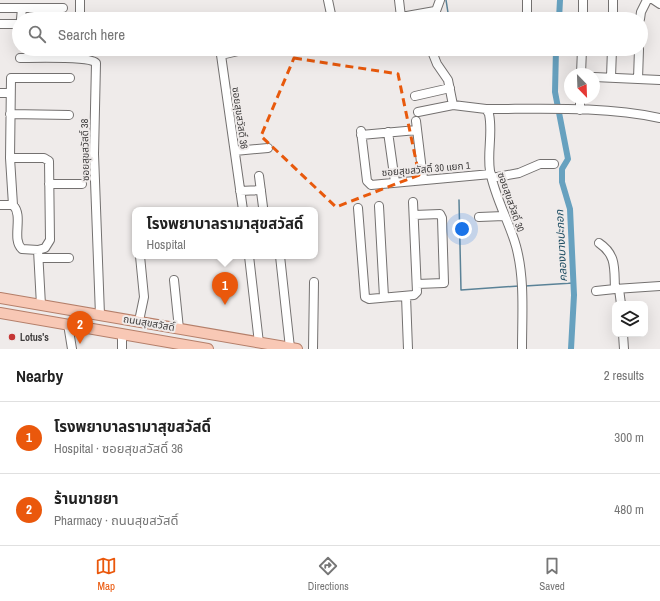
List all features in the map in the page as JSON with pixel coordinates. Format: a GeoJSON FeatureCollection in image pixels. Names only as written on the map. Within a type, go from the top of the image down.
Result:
{"type":"FeatureCollection","features":[{"type":"Feature","properties":{"kind":"main road","name":"ถนนสุขสวัสดิ์"},"geometry":{"type":"LineString","coordinates":[[0,298],[293,348]]}},
{"type":"Feature","properties":{"kind":"main road","name":"ถนนสุขสวัสดิ์"},"geometry":{"type":"LineString","coordinates":[[0,313],[68,324],[189,348],[208,349]]}},
{"type":"Feature","properties":{"kind":"street"},"geometry":{"type":"LineString","coordinates":[[80,0],[80,12]]}},
{"type":"Feature","properties":{"kind":"street"},"geometry":{"type":"LineString","coordinates":[[328,0],[331,12]]}},
{"type":"Feature","properties":{"kind":"street"},"geometry":{"type":"LineString","coordinates":[[399,0],[400,12]]}},
{"type":"Feature","properties":{"kind":"street"},"geometry":{"type":"LineString","coordinates":[[435,12],[440,0]]}},
{"type":"Feature","properties":{"kind":"street"},"geometry":{"type":"LineString","coordinates":[[527,0],[527,12]]}},
{"type":"Feature","properties":{"kind":"street"},"geometry":{"type":"LineString","coordinates":[[583,0],[583,12]]}},
{"type":"Feature","properties":{"kind":"street"},"geometry":{"type":"LineString","coordinates":[[613,0],[613,12]]}},
{"type":"Feature","properties":{"kind":"street"},"geometry":{"type":"LineString","coordinates":[[641,12],[647,0]]}},
{"type":"Feature","properties":{"kind":"street"},"geometry":{"type":"LineString","coordinates":[[654,0],[660,4]]}},
{"type":"Feature","properties":{"kind":"street"},"geometry":{"type":"LineString","coordinates":[[0,8],[63,8]]}},
{"type":"Feature","properties":{"kind":"street"},"geometry":{"type":"LineString","coordinates":[[22,8],[22,12]]}},
{"type":"Feature","properties":{"kind":"street"},"geometry":{"type":"LineString","coordinates":[[0,24],[12,24]]}},
{"type":"Feature","properties":{"kind":"street","name":"ซอยสุขสวัสดิ์ 36"},"geometry":{"type":"LineString","coordinates":[[221,56],[243,207]]}},
{"type":"Feature","properties":{"kind":"street"},"geometry":{"type":"LineString","coordinates":[[433,56],[445,73],[450,88],[453,105]]}},
{"type":"Feature","properties":{"kind":"street"},"geometry":{"type":"LineString","coordinates":[[581,68],[582,56]]}},
{"type":"Feature","properties":{"kind":"street"},"geometry":{"type":"LineString","coordinates":[[612,56],[612,77]]}},
{"type":"Feature","properties":{"kind":"street"},"geometry":{"type":"LineString","coordinates":[[638,80],[639,56]]}},
{"type":"Feature","properties":{"kind":"street","name":"ซอยสุขสวัสดิ์ 38"},"geometry":{"type":"LineString","coordinates":[[20,58],[77,58],[94,60],[96,62],[94,154],[100,315]]}},
{"type":"Feature","properties":{"kind":"street"},"geometry":{"type":"LineString","coordinates":[[600,77],[660,80]]}},
{"type":"Feature","properties":{"kind":"street"},"geometry":{"type":"LineString","coordinates":[[69,258],[38,254],[20,247],[17,210],[13,206],[10,158],[10,78],[70,78]]}},
{"type":"Feature","properties":{"kind":"street"},"geometry":{"type":"LineString","coordinates":[[415,96],[450,88]]}},
{"type":"Feature","properties":{"kind":"street"},"geometry":{"type":"LineString","coordinates":[[0,93],[10,93]]}},
{"type":"Feature","properties":{"kind":"street"},"geometry":{"type":"LineString","coordinates":[[580,104],[580,110]]}},
{"type":"Feature","properties":{"kind":"street"},"geometry":{"type":"LineString","coordinates":[[418,112],[453,105],[486,109],[564,109],[635,113],[660,118]]}},
{"type":"Feature","properties":{"kind":"street","name":"ซอยสุขสวัสดิ์ 30"},"geometry":{"type":"LineString","coordinates":[[486,109],[490,119],[492,176],[504,216],[515,244],[521,286],[522,349]]}},
{"type":"Feature","properties":{"kind":"street"},"geometry":{"type":"LineString","coordinates":[[10,114],[69,115]]}},
{"type":"Feature","properties":{"kind":"street"},"geometry":{"type":"LineString","coordinates":[[416,121],[423,179]]}},
{"type":"Feature","properties":{"kind":"street"},"geometry":{"type":"LineString","coordinates":[[395,182],[388,132],[417,130]]}},
{"type":"Feature","properties":{"kind":"street","name":"ซอยสุขสวัสดิ์ 30 แยก 1"},"geometry":{"type":"LineString","coordinates":[[388,132],[361,133],[367,182],[371,185],[423,179],[492,176],[519,173],[540,164],[554,164]]}},
{"type":"Feature","properties":{"kind":"street"},"geometry":{"type":"LineString","coordinates":[[235,151],[268,148]]}},
{"type":"Feature","properties":{"kind":"street"},"geometry":{"type":"LineString","coordinates":[[10,158],[47,159],[50,240],[45,248],[38,254]]}},
{"type":"Feature","properties":{"kind":"street"},"geometry":{"type":"LineString","coordinates":[[259,176],[263,207]]}},
{"type":"Feature","properties":{"kind":"street"},"geometry":{"type":"LineString","coordinates":[[49,184],[82,184]]}},
{"type":"Feature","properties":{"kind":"street"},"geometry":{"type":"LineString","coordinates":[[240,191],[261,190]]}},
{"type":"Feature","properties":{"kind":"street"},"geometry":{"type":"LineString","coordinates":[[358,208],[365,297],[369,299],[406,296],[414,295],[417,292],[413,202]]}},
{"type":"Feature","properties":{"kind":"street"},"geometry":{"type":"LineString","coordinates":[[0,205],[13,206]]}},
{"type":"Feature","properties":{"kind":"street"},"geometry":{"type":"LineString","coordinates":[[379,206],[384,298]]}},
{"type":"Feature","properties":{"kind":"street"},"geometry":{"type":"LineString","coordinates":[[414,214],[440,214],[442,216],[444,283],[417,284]]}},
{"type":"Feature","properties":{"kind":"street"},"geometry":{"type":"LineString","coordinates":[[478,217],[504,216]]}},
{"type":"Feature","properties":{"kind":"street"},"geometry":{"type":"LineString","coordinates":[[599,243],[608,249],[612,256],[620,301]]}},
{"type":"Feature","properties":{"kind":"street"},"geometry":{"type":"LineString","coordinates":[[38,254],[41,305]]}},
{"type":"Feature","properties":{"kind":"street"},"geometry":{"type":"LineString","coordinates":[[139,322],[144,297],[140,259]]}},
{"type":"Feature","properties":{"kind":"street"},"geometry":{"type":"LineString","coordinates":[[249,259],[259,343]]}},
{"type":"Feature","properties":{"kind":"street"},"geometry":{"type":"LineString","coordinates":[[280,259],[293,348]]}},
{"type":"Feature","properties":{"kind":"street"},"geometry":{"type":"LineString","coordinates":[[174,280],[179,329]]}},
{"type":"Feature","properties":{"kind":"street"},"geometry":{"type":"LineString","coordinates":[[312,349],[314,282]]}},
{"type":"Feature","properties":{"kind":"street"},"geometry":{"type":"LineString","coordinates":[[596,291],[660,286]]}},
{"type":"Feature","properties":{"kind":"street"},"geometry":{"type":"LineString","coordinates":[[406,296],[408,349]]}},
{"type":"Feature","properties":{"kind":"street"},"geometry":{"type":"LineString","coordinates":[[68,324],[72,349]]}},
{"type":"Feature","properties":{"kind":"street"},"geometry":{"type":"LineString","coordinates":[[122,334],[122,349]]}},
{"type":"Feature","properties":{"kind":"street"},"geometry":{"type":"LineString","coordinates":[[623,337],[624,349]]}},
{"type":"Feature","properties":{"kind":"highlighted area"},"geometry":{"type":"Polygon","coordinates":[[[294,58],[398,74],[419,175],[336,207],[261,136],[294,58]]]}},
{"type":"Feature","properties":{"kind":"waterway"},"geometry":{"type":"LineString","coordinates":[[446,0],[448,12]]}},
{"type":"Feature","properties":{"kind":"waterway","name":"คลองบางปะกอก"},"geometry":{"type":"LineString","coordinates":[[559,12],[560,0]]}},
{"type":"Feature","properties":{"kind":"waterway","name":"คลองบางปะกอก"},"geometry":{"type":"LineString","coordinates":[[556,56],[555,92],[568,159],[562,169],[562,182],[570,209],[574,295],[571,349]]}},
{"type":"Feature","properties":{"kind":"waterway"},"geometry":{"type":"LineString","coordinates":[[459,200],[461,290],[519,286]]}},
{"type":"Feature","properties":{"kind":"waterway"},"geometry":{"type":"LineString","coordinates":[[525,286],[573,283]]}},
{"type":"Feature","properties":{"kind":"place","name":"โรงพยาบาลรามาสุขสวัสดิ์"},"geometry":{"type":"Point","coordinates":[225,305]}},
{"type":"Feature","properties":{"kind":"place","name":"Lotus's"},"geometry":{"type":"Point","coordinates":[12,337]}},
{"type":"Feature","properties":{"kind":"place","name":"ร้านขายยา"},"geometry":{"type":"Point","coordinates":[80,344]}}]}
